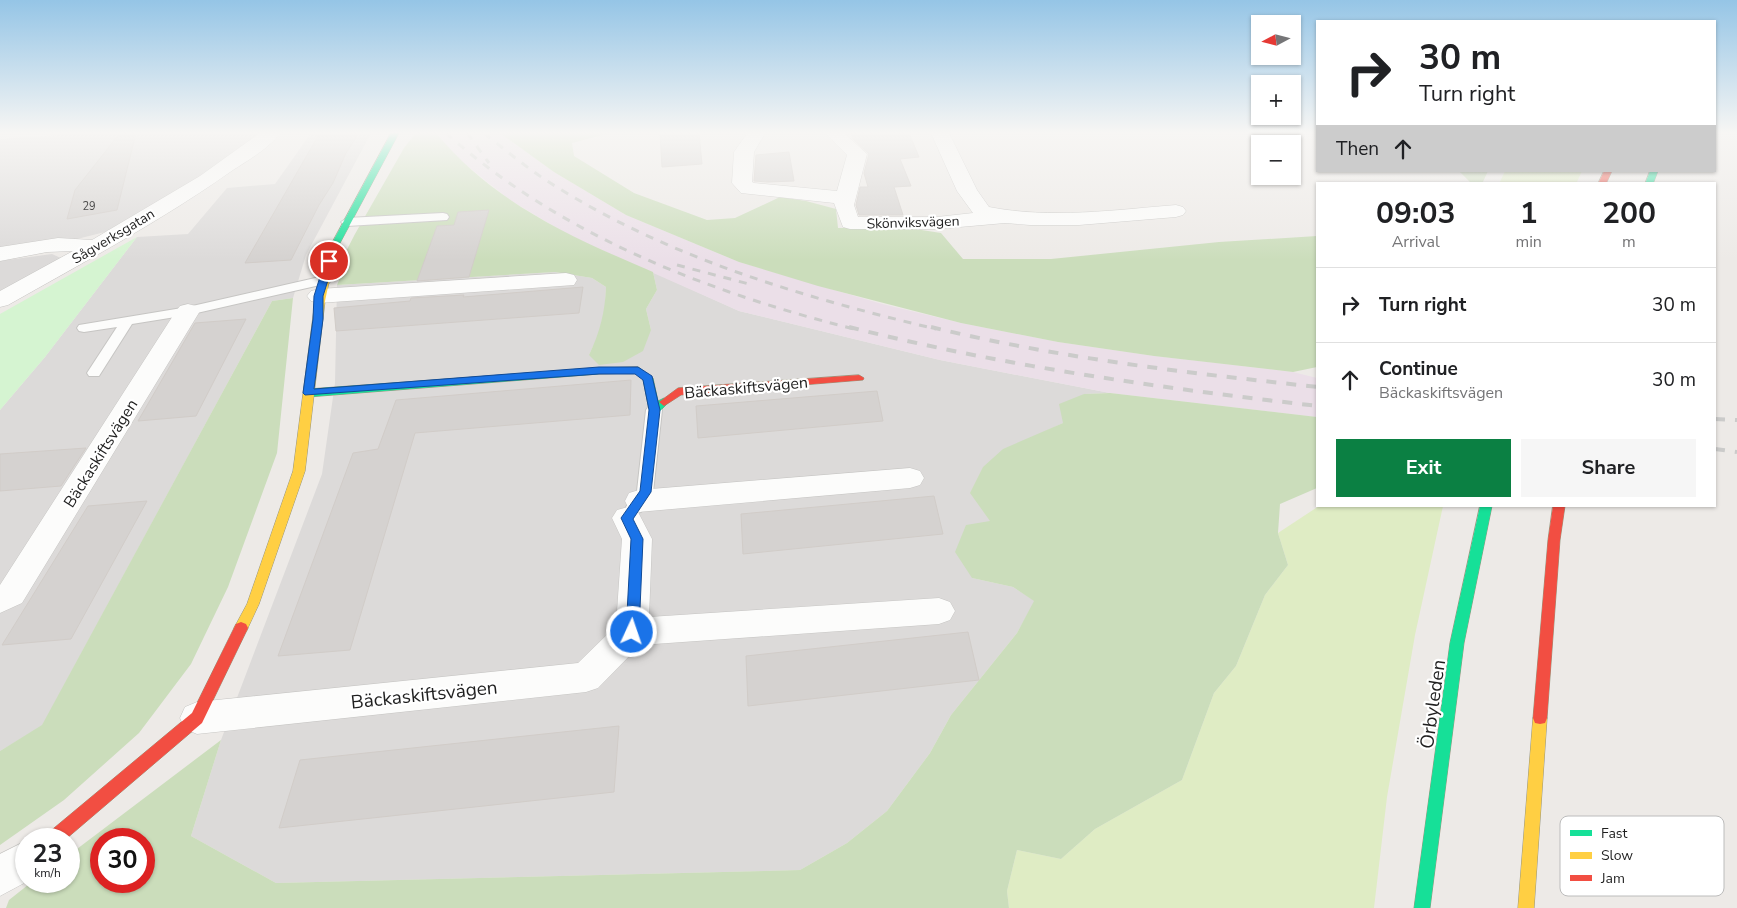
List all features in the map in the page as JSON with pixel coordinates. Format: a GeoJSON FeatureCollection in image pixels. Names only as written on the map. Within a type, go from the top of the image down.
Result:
{"type":"FeatureCollection","features":[{"type":"Feature","properties":{"kind":"street","name":"Sågverksgatan"},"geometry":{"type":"LineString","coordinates":[[0,300],[135,224],[211,175]]}},
{"type":"Feature","properties":{"kind":"street"},"geometry":{"type":"LineString","coordinates":[[67,828],[197,718],[253,604],[298,471],[321,288],[332,250],[372,175]]}},
{"type":"Feature","properties":{"kind":"street"},"geometry":{"type":"LineString","coordinates":[[742,175],[742,183],[748,189],[846,198]]}},
{"type":"Feature","properties":{"kind":"street","name":"Skönviksvägen"},"geometry":{"type":"LineString","coordinates":[[852,175],[844,205],[850,223],[937,223],[1003,217],[1062,220],[1176,211]]}},
{"type":"Feature","properties":{"kind":"street","name":"Skönviksvägen"},"geometry":{"type":"LineString","coordinates":[[959,175],[967,192],[982,212],[1003,217]]}},
{"type":"Feature","properties":{"kind":"street"},"geometry":{"type":"LineString","coordinates":[[0,254],[61,244],[76,243],[94,247]]}},
{"type":"Feature","properties":{"kind":"street"},"geometry":{"type":"LineString","coordinates":[[321,288],[566,280]]}},
{"type":"Feature","properties":{"kind":"street","name":"Bäckaskiftsvägen"},"geometry":{"type":"LineString","coordinates":[[4,605],[188,311]]}},
{"type":"Feature","properties":{"kind":"street"},"geometry":{"type":"LineString","coordinates":[[308,393],[599,371],[638,370],[648,378],[654,410]]}},
{"type":"Feature","properties":{"kind":"street","name":"Bäckaskiftsvägen"},"geometry":{"type":"LineString","coordinates":[[654,410],[678,392],[859,378]]}},
{"type":"Feature","properties":{"kind":"street"},"geometry":{"type":"LineString","coordinates":[[910,478],[633,510],[637,539],[632,632],[939,611]]}},
{"type":"Feature","properties":{"kind":"street","name":"Örbyleden"},"geometry":{"type":"LineString","coordinates":[[1422,908],[1457,643],[1486,507]]}},
{"type":"Feature","properties":{"kind":"street"},"geometry":{"type":"LineString","coordinates":[[1526,908],[1554,540],[1559,507]]}},
{"type":"Feature","properties":{"kind":"street","name":"Bäckaskiftsvägen"},"geometry":{"type":"LineString","coordinates":[[197,718],[586,677],[632,632]]}},
{"type":"Feature","properties":{"kind":"street"},"geometry":{"type":"LineString","coordinates":[[0,876],[15,867]]}},
{"type":"Feature","properties":{"kind":"lane"},"geometry":{"type":"LineString","coordinates":[[347,222],[443,217]]}},
{"type":"Feature","properties":{"kind":"lane"},"geometry":{"type":"LineString","coordinates":[[84,328],[321,288]]}},
{"type":"Feature","properties":{"kind":"lane"},"geometry":{"type":"LineString","coordinates":[[94,374],[128,322]]}},
{"type":"Feature","properties":{"kind":"lane"},"geometry":{"type":"LineString","coordinates":[[633,510],[646,492],[654,410]]}},
{"type":"Feature","properties":{"kind":"shaded area"},"geometry":{"type":"Polygon","coordinates":[[[0,175],[201,175],[113,230],[53,245],[0,254],[0,175]]]}},
{"type":"Feature","properties":{"kind":"shaded area"},"geometry":{"type":"Polygon","coordinates":[[[281,175],[348,175],[306,255],[293,298],[272,301],[42,726],[0,751],[0,410],[45,357],[137,237],[188,234],[227,188],[275,184],[281,175]]]}},
{"type":"Feature","properties":{"kind":"shaded area"},"geometry":{"type":"Polygon","coordinates":[[[479,175],[560,175],[626,215],[739,262],[882,304],[961,323],[1058,342],[1154,356],[1293,372],[1316,378],[1316,417],[1110,393],[940,360],[739,311],[572,237],[510,200],[479,175]]]}},
{"type":"Feature","properties":{"kind":"shaded area"},"geometry":{"type":"Polygon","coordinates":[[[52,254],[63,259],[0,295],[0,261],[52,254]]]}},
{"type":"Feature","properties":{"kind":"shaded area"},"geometry":{"type":"Polygon","coordinates":[[[555,272],[592,278],[606,287],[605,310],[598,336],[589,355],[651,330],[646,309],[657,290],[653,272],[739,311],[940,360],[1110,393],[1084,394],[1063,423],[1046,431],[990,521],[972,578],[1013,587],[1035,601],[1017,633],[951,715],[930,753],[887,811],[847,843],[800,870],[276,883],[191,836],[221,740],[322,474],[335,383],[337,285],[555,272]]]}},
{"type":"Feature","properties":{"kind":"green space"},"geometry":{"type":"Polygon","coordinates":[[[388,175],[479,175],[509,199],[536,216],[593,245],[653,272],[657,290],[646,309],[651,330],[643,351],[623,362],[599,365],[589,355],[601,322],[606,287],[592,278],[555,272],[337,285],[340,278],[339,265],[388,175]]]}},
{"type":"Feature","properties":{"kind":"green space"},"geometry":{"type":"Polygon","coordinates":[[[560,175],[605,175],[634,193],[707,220],[735,218],[780,197],[806,201],[836,209],[838,228],[902,227],[941,233],[963,259],[1051,259],[1219,242],[1316,236],[1316,367],[1293,372],[1154,356],[1058,342],[961,323],[818,286],[739,262],[626,215],[560,175]]]}},
{"type":"Feature","properties":{"kind":"green space"},"geometry":{"type":"Polygon","coordinates":[[[1463,175],[1486,175],[1483,182],[1470,182],[1463,175]]]}},
{"type":"Feature","properties":{"kind":"green space"},"geometry":{"type":"Polygon","coordinates":[[[1503,175],[1580,175],[1577,182],[1500,182],[1503,175]]]}},
{"type":"Feature","properties":{"kind":"green space"},"geometry":{"type":"Polygon","coordinates":[[[137,237],[45,357],[0,410],[0,314],[137,237]]]}},
{"type":"Feature","properties":{"kind":"green space"},"geometry":{"type":"Polygon","coordinates":[[[293,298],[277,453],[228,587],[191,664],[139,733],[64,800],[24,828],[15,828],[15,834],[0,845],[0,751],[42,725],[272,301],[293,298]]]}},
{"type":"Feature","properties":{"kind":"green space"},"geometry":{"type":"Polygon","coordinates":[[[1110,393],[1316,417],[1316,488],[1280,504],[1278,533],[1288,565],[1265,595],[1236,666],[1214,693],[1182,780],[1095,829],[1061,859],[1017,850],[1007,891],[1009,908],[6,908],[9,900],[18,893],[80,893],[80,847],[90,839],[90,893],[155,893],[155,828],[105,828],[221,740],[191,836],[276,883],[800,870],[847,843],[887,811],[930,753],[951,715],[1017,633],[1034,601],[1013,587],[972,578],[955,552],[966,525],[990,521],[970,493],[983,467],[1003,449],[1063,423],[1059,404],[1084,394],[1110,393]]]}},
{"type":"Feature","properties":{"kind":"green space"},"geometry":{"type":"Polygon","coordinates":[[[1317,507],[1443,507],[1415,635],[1387,797],[1374,908],[1009,908],[1007,891],[1017,850],[1061,859],[1095,829],[1182,780],[1214,693],[1236,666],[1265,595],[1288,565],[1278,533],[1317,507]]]}},
{"type":"Feature","properties":{"kind":"building"},"geometry":{"type":"Polygon","coordinates":[[[87,175],[126,175],[117,210],[67,219],[75,190],[87,175]]]}},
{"type":"Feature","properties":{"kind":"building"},"geometry":{"type":"Polygon","coordinates":[[[295,175],[336,175],[291,260],[245,263],[295,175]]]}},
{"type":"Feature","properties":{"kind":"building"},"geometry":{"type":"Polygon","coordinates":[[[754,175],[793,175],[794,181],[768,182],[754,181],[754,175]]]}},
{"type":"Feature","properties":{"kind":"building"},"geometry":{"type":"Polygon","coordinates":[[[865,175],[907,175],[911,186],[894,187],[903,215],[859,215],[856,205],[860,187],[868,187],[865,175]]]}},
{"type":"Feature","properties":{"kind":"building"},"geometry":{"type":"Polygon","coordinates":[[[489,210],[469,277],[417,281],[437,226],[454,225],[458,212],[489,210]]]}},
{"type":"Feature","properties":{"kind":"building"},"geometry":{"type":"Polygon","coordinates":[[[583,287],[579,313],[336,331],[334,308],[410,301],[411,298],[464,295],[463,297],[583,287]]]}},
{"type":"Feature","properties":{"kind":"building"},"geometry":{"type":"Polygon","coordinates":[[[246,319],[196,416],[138,421],[195,323],[246,319]]]}},
{"type":"Feature","properties":{"kind":"building"},"geometry":{"type":"Polygon","coordinates":[[[631,380],[630,415],[415,433],[350,650],[278,656],[353,453],[378,449],[396,400],[631,380]]]}},
{"type":"Feature","properties":{"kind":"building"},"geometry":{"type":"Polygon","coordinates":[[[877,391],[883,421],[698,438],[696,406],[877,391]]]}},
{"type":"Feature","properties":{"kind":"building"},"geometry":{"type":"Polygon","coordinates":[[[86,448],[61,486],[0,491],[0,454],[86,448]]]}},
{"type":"Feature","properties":{"kind":"building"},"geometry":{"type":"Polygon","coordinates":[[[934,496],[943,534],[743,554],[741,514],[934,496]]]}},
{"type":"Feature","properties":{"kind":"building"},"geometry":{"type":"Polygon","coordinates":[[[147,501],[71,639],[2,645],[88,506],[147,501]]]}},
{"type":"Feature","properties":{"kind":"building"},"geometry":{"type":"Polygon","coordinates":[[[968,632],[979,680],[748,706],[746,656],[968,632]]]}},
{"type":"Feature","properties":{"kind":"building"},"geometry":{"type":"Polygon","coordinates":[[[619,726],[614,792],[279,828],[300,760],[619,726]]]}},
{"type":"Feature","properties":{"kind":"railway"},"geometry":{"type":"LineString","coordinates":[[499,175],[537,201],[586,230],[690,278],[744,297],[854,329]]}},
{"type":"Feature","properties":{"kind":"railway"},"geometry":{"type":"LineString","coordinates":[[539,175],[604,214],[695,256],[790,290],[936,329]]}},
{"type":"Feature","properties":{"kind":"railway"},"geometry":{"type":"LineString","coordinates":[[677,265],[749,284]]}},
{"type":"Feature","properties":{"kind":"railway"},"geometry":{"type":"LineString","coordinates":[[849,327],[965,353],[1082,374],[1200,392],[1316,406]]}},
{"type":"Feature","properties":{"kind":"railway"},"geometry":{"type":"LineString","coordinates":[[931,327],[1075,356],[1172,370],[1316,387]]}},
{"type":"Feature","properties":{"kind":"railway"},"geometry":{"type":"LineString","coordinates":[[1716,419],[1737,420]]}},
{"type":"Feature","properties":{"kind":"railway"},"geometry":{"type":"LineString","coordinates":[[1716,449],[1737,452]]}},
{"type":"Feature","properties":{"kind":"traffic: fast"},"geometry":{"type":"LineString","coordinates":[[335,245],[372,175]]}},
{"type":"Feature","properties":{"kind":"traffic: fast"},"geometry":{"type":"LineString","coordinates":[[1650,182],[1652,175]]}},
{"type":"Feature","properties":{"kind":"traffic: fast"},"geometry":{"type":"LineString","coordinates":[[308,393],[599,371],[638,370],[648,378],[654,410],[664,402]]}},
{"type":"Feature","properties":{"kind":"traffic: fast"},"geometry":{"type":"LineString","coordinates":[[1422,908],[1457,643],[1486,507]]}},
{"type":"Feature","properties":{"kind":"traffic: slow"},"geometry":{"type":"LineString","coordinates":[[241,628],[253,604],[299,471],[320,301],[327,268],[335,245]]}},
{"type":"Feature","properties":{"kind":"traffic: slow"},"geometry":{"type":"LineString","coordinates":[[1526,908],[1540,718]]}},
{"type":"Feature","properties":{"kind":"traffic: jam"},"geometry":{"type":"LineString","coordinates":[[1603,182],[1606,175]]}},
{"type":"Feature","properties":{"kind":"traffic: jam"},"geometry":{"type":"LineString","coordinates":[[664,402],[678,392],[859,378]]}},
{"type":"Feature","properties":{"kind":"traffic: jam"},"geometry":{"type":"LineString","coordinates":[[1540,718],[1554,540],[1559,507]]}},
{"type":"Feature","properties":{"kind":"traffic: jam"},"geometry":{"type":"LineString","coordinates":[[67,828],[197,718],[241,628]]}},
{"type":"Feature","properties":{"kind":"route"},"geometry":{"type":"LineString","coordinates":[[329,261],[319,296],[318,319],[308,393],[599,371],[638,370],[648,378],[654,410],[646,492],[627,518],[637,539],[632,632]]}}]}
